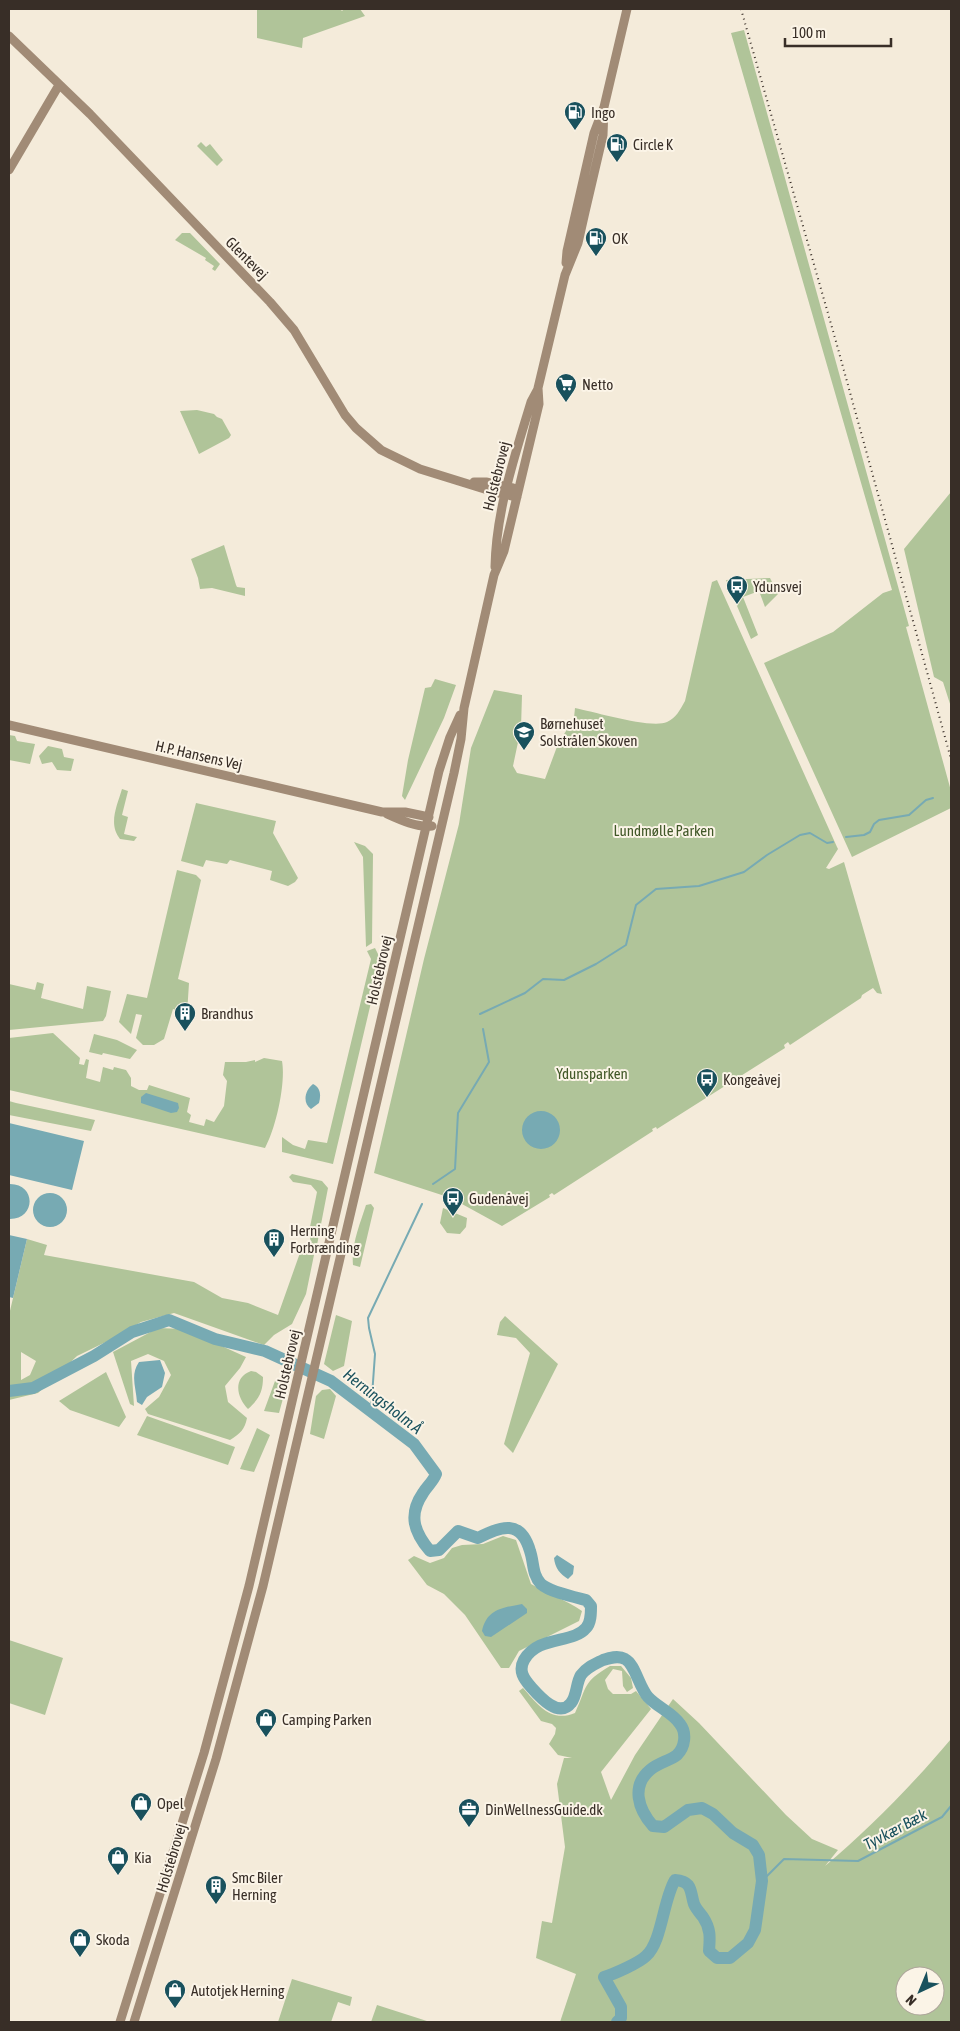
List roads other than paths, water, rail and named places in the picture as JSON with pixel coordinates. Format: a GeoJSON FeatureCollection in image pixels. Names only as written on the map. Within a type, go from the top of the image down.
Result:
{"type":"FeatureCollection","features":[{"type":"Feature","properties":{"kind":"main road","name":"Holstebrovej"},"geometry":{"type":"LineString","coordinates":[[494,575],[496,541],[539,404],[538,388],[566,270],[567,251],[594,133],[604,107],[627,9]]}},
{"type":"Feature","properties":{"kind":"main road","name":"Glentevej"},"geometry":{"type":"LineString","coordinates":[[9,36],[90,114],[270,302],[294,330],[338,405],[356,428],[381,450],[412,467],[467,482],[486,482],[512,492]]}},
{"type":"Feature","properties":{"kind":"main road"},"geometry":{"type":"LineString","coordinates":[[9,170],[59,85]]}},
{"type":"Feature","properties":{"kind":"main road","name":"Holstebrovej"},"geometry":{"type":"LineString","coordinates":[[120,2022],[193,1788],[249,1586],[433,823],[461,739],[464,708],[494,575],[504,550],[502,541],[512,492]]}},
{"type":"Feature","properties":{"kind":"main road","name":"Holstebrovej"},"geometry":{"type":"LineString","coordinates":[[134,2022],[235,1693],[263,1586],[424,898],[439,771],[450,737],[464,708]]}},
{"type":"Feature","properties":{"kind":"main road","name":"H.P. Hansens Vej"},"geometry":{"type":"LineString","coordinates":[[9,725],[382,812],[400,820],[433,823]]}},
{"type":"Feature","properties":{"kind":"water"},"geometry":{"type":"Polygon","coordinates":[[[313,1084],[319,1090],[320,1097],[319,1103],[311,1109],[306,1103],[306,1096],[313,1084]]]}},
{"type":"Feature","properties":{"kind":"water"},"geometry":{"type":"Polygon","coordinates":[[[146,1093],[178,1103],[179,1108],[177,1112],[171,1113],[141,1103],[141,1097],[146,1093]]]}},
{"type":"Feature","properties":{"kind":"water"},"geometry":{"type":"Polygon","coordinates":[[[541,1111],[554,1117],[560,1130],[554,1143],[541,1149],[528,1143],[522,1130],[528,1117],[541,1111]]]}},
{"type":"Feature","properties":{"kind":"water"},"geometry":{"type":"Polygon","coordinates":[[[9,1123],[84,1141],[72,1190],[9,1175],[9,1123]]]}},
{"type":"Feature","properties":{"kind":"water"},"geometry":{"type":"Polygon","coordinates":[[[9,1184],[18,1185],[25,1189],[30,1202],[24,1214],[18,1218],[9,1219],[9,1184]]]}},
{"type":"Feature","properties":{"kind":"water"},"geometry":{"type":"Polygon","coordinates":[[[50,1193],[57,1194],[62,1198],[66,1203],[66,1217],[62,1222],[57,1226],[50,1227],[43,1226],[38,1222],[34,1217],[33,1210],[34,1203],[38,1198],[43,1194],[50,1193]]]}},
{"type":"Feature","properties":{"kind":"water"},"geometry":{"type":"Polygon","coordinates":[[[9,1235],[27,1239],[13,1298],[9,1297],[9,1235]]]}},
{"type":"Feature","properties":{"kind":"water"},"geometry":{"type":"Polygon","coordinates":[[[160,1360],[165,1373],[162,1387],[147,1397],[142,1405],[137,1402],[134,1381],[136,1367],[139,1362],[160,1360]]]}},
{"type":"Feature","properties":{"kind":"water"},"geometry":{"type":"Polygon","coordinates":[[[557,1555],[574,1566],[573,1574],[568,1579],[557,1568],[554,1558],[557,1555]]]}},
{"type":"Feature","properties":{"kind":"water"},"geometry":{"type":"Polygon","coordinates":[[[522,1604],[527,1609],[527,1613],[491,1637],[485,1636],[482,1631],[484,1624],[492,1614],[502,1608],[522,1604]]]}},
{"type":"Feature","properties":{"kind":"waterway"},"geometry":{"type":"LineString","coordinates":[[846,837],[864,835],[870,832],[874,824],[879,820],[909,815],[926,800],[933,798]]}},
{"type":"Feature","properties":{"kind":"waterway"},"geometry":{"type":"LineString","coordinates":[[480,1014],[525,993],[543,979],[564,980],[596,964],[626,945],[636,905],[656,889],[699,886],[744,872],[767,855],[800,835],[810,833],[827,843],[833,842]]}},
{"type":"Feature","properties":{"kind":"waterway"},"geometry":{"type":"LineString","coordinates":[[433,1184],[455,1169],[458,1113],[489,1062],[483,1029]]}},
{"type":"Feature","properties":{"kind":"waterway"},"geometry":{"type":"LineString","coordinates":[[371,1410],[375,1354],[368,1318],[422,1204]]}},
{"type":"Feature","properties":{"kind":"waterway","name":"Herningsholm Å"},"geometry":{"type":"LineString","coordinates":[[9,1391],[33,1388],[94,1356],[132,1332],[169,1320],[215,1339],[265,1351],[331,1381],[414,1444],[436,1474],[418,1501],[414,1516],[420,1537],[430,1551],[439,1550],[458,1531],[478,1538],[502,1528],[516,1530],[526,1541],[535,1573],[541,1584],[556,1592],[586,1600],[591,1606],[588,1626],[580,1633],[546,1643],[530,1652],[522,1664],[524,1678],[544,1700],[561,1709],[571,1703],[579,1678],[588,1668],[603,1660],[614,1657],[625,1659],[632,1666],[648,1697],[677,1720],[684,1732],[682,1748],[677,1755],[650,1770],[640,1783],[640,1805],[648,1819],[653,1826],[664,1827],[688,1810],[702,1808],[713,1814],[733,1833],[753,1845],[759,1855],[762,1881],[755,1930],[748,1943],[730,1958],[717,1958],[709,1951],[709,1930],[695,1906],[690,1888],[685,1882],[675,1880],[656,1941],[651,1950],[638,1962],[604,1977],[621,2007],[621,2018],[617,2022]]}},
{"type":"Feature","properties":{"kind":"waterway","name":"Tyvkær Bæk"},"geometry":{"type":"LineString","coordinates":[[762,1881],[784,1859],[858,1861],[942,1817],[951,1806]]}},
{"type":"Feature","properties":{"kind":"railway"},"geometry":{"type":"LineString","coordinates":[[741,9],[835,338],[951,759]]}},
{"type":"Feature","properties":{"kind":"place","name":"Ingo"},"geometry":{"type":"Point","coordinates":[575,131]}},
{"type":"Feature","properties":{"kind":"place","name":"Circle K"},"geometry":{"type":"Point","coordinates":[617,163]}},
{"type":"Feature","properties":{"kind":"place","name":"OK"},"geometry":{"type":"Point","coordinates":[596,257]}},
{"type":"Feature","properties":{"kind":"place","name":"Netto"},"geometry":{"type":"Point","coordinates":[566,403]}},
{"type":"Feature","properties":{"kind":"place","name":"Ydunsvej"},"geometry":{"type":"Point","coordinates":[737,605]}},
{"type":"Feature","properties":{"kind":"place","name":"Børnehuset Solstrålen Skoven"},"geometry":{"type":"Point","coordinates":[524,751]}},
{"type":"Feature","properties":{"kind":"place","name":"Brandhus"},"geometry":{"type":"Point","coordinates":[185,1032]}},
{"type":"Feature","properties":{"kind":"place","name":"Kongeåvej"},"geometry":{"type":"Point","coordinates":[707,1098]}},
{"type":"Feature","properties":{"kind":"place","name":"Gudenåvej"},"geometry":{"type":"Point","coordinates":[453,1217]}},
{"type":"Feature","properties":{"kind":"place","name":"Herning Forbrænding"},"geometry":{"type":"Point","coordinates":[274,1258]}},
{"type":"Feature","properties":{"kind":"place","name":"Camping Parken"},"geometry":{"type":"Point","coordinates":[266,1738]}},
{"type":"Feature","properties":{"kind":"place","name":"Opel"},"geometry":{"type":"Point","coordinates":[141,1822]}},
{"type":"Feature","properties":{"kind":"place","name":"DinWellnessGuide.dk"},"geometry":{"type":"Point","coordinates":[469,1828]}},
{"type":"Feature","properties":{"kind":"place","name":"Kia"},"geometry":{"type":"Point","coordinates":[118,1876]}},
{"type":"Feature","properties":{"kind":"place","name":"Smc Biler Herning"},"geometry":{"type":"Point","coordinates":[216,1905]}},
{"type":"Feature","properties":{"kind":"place","name":"Skoda"},"geometry":{"type":"Point","coordinates":[80,1958]}},
{"type":"Feature","properties":{"kind":"place","name":"Autotjek Herning"},"geometry":{"type":"Point","coordinates":[175,2009]}},
{"type":"Feature","properties":{"kind":"park label","name":"Lundmølle Parken"},"geometry":{"type":"Point","coordinates":[664,830]}},
{"type":"Feature","properties":{"kind":"park label","name":"Ydunsparken"},"geometry":{"type":"Point","coordinates":[592,1073]}}]}
